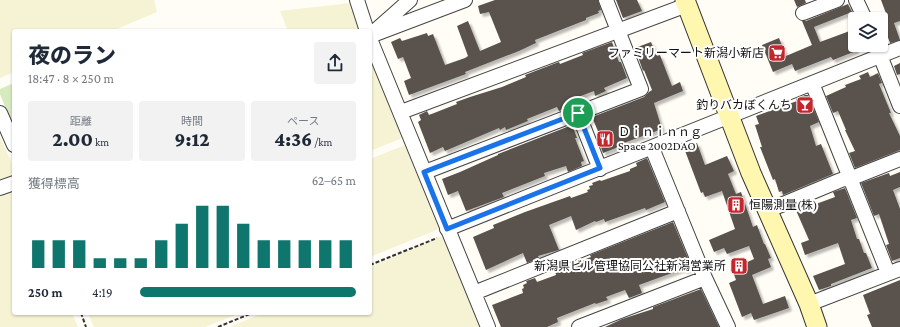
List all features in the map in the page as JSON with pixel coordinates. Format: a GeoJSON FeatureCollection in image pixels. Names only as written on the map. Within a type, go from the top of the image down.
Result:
{"type":"FeatureCollection","features":[{"type":"Feature","properties":{"kind":"street"},"geometry":{"type":"LineString","coordinates":[[358,0],[366,29]]}},
{"type":"Feature","properties":{"kind":"street"},"geometry":{"type":"LineString","coordinates":[[372,34],[410,0]]}},
{"type":"Feature","properties":{"kind":"street"},"geometry":{"type":"LineString","coordinates":[[372,35],[465,0]]}},
{"type":"Feature","properties":{"kind":"street"},"geometry":{"type":"LineString","coordinates":[[424,172],[641,89],[606,0]]}},
{"type":"Feature","properties":{"kind":"street"},"geometry":{"type":"LineString","coordinates":[[803,13],[837,0]]}},
{"type":"Feature","properties":{"kind":"street"},"geometry":{"type":"LineString","coordinates":[[856,0],[862,12]]}},
{"type":"Feature","properties":{"kind":"street"},"geometry":{"type":"LineString","coordinates":[[401,112],[619,30],[686,2],[751,173],[769,210],[810,304],[814,326]]}},
{"type":"Feature","properties":{"kind":"street"},"geometry":{"type":"LineString","coordinates":[[372,44],[488,327]]}},
{"type":"Feature","properties":{"kind":"street"},"geometry":{"type":"LineString","coordinates":[[888,49],[900,48]]}},
{"type":"Feature","properties":{"kind":"street"},"geometry":{"type":"LineString","coordinates":[[447,229],[812,83],[874,52]]}},
{"type":"Feature","properties":{"kind":"street"},"geometry":{"type":"LineString","coordinates":[[879,52],[900,106]]}},
{"type":"Feature","properties":{"kind":"street"},"geometry":{"type":"LineString","coordinates":[[810,304],[894,271],[849,178],[812,83]]}},
{"type":"Feature","properties":{"kind":"street"},"geometry":{"type":"LineString","coordinates":[[0,113],[12,140]]}},
{"type":"Feature","properties":{"kind":"street"},"geometry":{"type":"LineString","coordinates":[[578,113],[600,168]]}},
{"type":"Feature","properties":{"kind":"street"},"geometry":{"type":"LineString","coordinates":[[652,148],[728,327]]}},
{"type":"Feature","properties":{"kind":"street"},"geometry":{"type":"LineString","coordinates":[[769,210],[900,158]]}},
{"type":"Feature","properties":{"kind":"street"},"geometry":{"type":"LineString","coordinates":[[0,188],[12,184]]}},
{"type":"Feature","properties":{"kind":"street"},"geometry":{"type":"LineString","coordinates":[[474,293],[678,212]]}},
{"type":"Feature","properties":{"kind":"street"},"geometry":{"type":"LineString","coordinates":[[579,327],[706,278]]}},
{"type":"Feature","properties":{"kind":"path"},"geometry":{"type":"LineString","coordinates":[[372,264],[447,234],[447,229]]}},
{"type":"Feature","properties":{"kind":"path"},"geometry":{"type":"LineString","coordinates":[[82,315],[86,327]]}},
{"type":"Feature","properties":{"kind":"path"},"geometry":{"type":"LineString","coordinates":[[218,327],[247,315]]}},
{"type":"Feature","properties":{"kind":"shaded area"},"geometry":{"type":"Polygon","coordinates":[[[0,0],[154,0],[157,12],[117,29],[12,29],[12,73],[0,78],[0,0]]]}},
{"type":"Feature","properties":{"kind":"shaded area"},"geometry":{"type":"Polygon","coordinates":[[[351,3],[362,29],[287,29],[280,11],[351,3]]]}},
{"type":"Feature","properties":{"kind":"shaded area"},"geometry":{"type":"Polygon","coordinates":[[[372,59],[405,137],[372,150],[372,59]]]}},
{"type":"Feature","properties":{"kind":"shaded area"},"geometry":{"type":"Polygon","coordinates":[[[0,137],[12,164],[12,179],[0,183],[0,137]]]}},
{"type":"Feature","properties":{"kind":"shaded area"},"geometry":{"type":"Polygon","coordinates":[[[405,145],[439,229],[372,256],[372,158],[405,145]]]}},
{"type":"Feature","properties":{"kind":"shaded area"},"geometry":{"type":"Polygon","coordinates":[[[12,192],[12,315],[73,315],[78,327],[0,327],[0,196],[12,192]]]}},
{"type":"Feature","properties":{"kind":"shaded area"},"geometry":{"type":"Polygon","coordinates":[[[445,235],[482,327],[230,327],[258,315],[372,315],[372,266],[445,235]]]}},
{"type":"Feature","properties":{"kind":"shaded area"},"geometry":{"type":"Polygon","coordinates":[[[89,315],[235,315],[205,327],[94,327],[89,315]]]}},
{"type":"Feature","properties":{"kind":"green space"},"geometry":{"type":"Polygon","coordinates":[[[12,84],[12,124],[0,94],[0,89],[12,84]]]}},
{"type":"Feature","properties":{"kind":"building"},"geometry":{"type":"Polygon","coordinates":[[[495,0],[598,0],[601,10],[598,11],[599,13],[586,18],[586,20],[535,40],[536,43],[519,51],[465,72],[466,74],[409,95],[404,81],[411,78],[403,57],[398,59],[391,42],[400,38],[402,41],[427,33],[428,36],[433,34],[445,65],[465,58],[468,56],[457,26],[468,21],[480,51],[501,42],[489,12],[480,14],[478,6],[495,0]]]}},
{"type":"Feature","properties":{"kind":"building"},"geometry":{"type":"Polygon","coordinates":[[[616,0],[637,0],[642,11],[623,18],[616,0]]]}},
{"type":"Feature","properties":{"kind":"building"},"geometry":{"type":"Polygon","coordinates":[[[794,0],[805,0],[806,3],[797,7],[794,0]]]}},
{"type":"Feature","properties":{"kind":"building"},"geometry":{"type":"Polygon","coordinates":[[[881,0],[900,0],[900,21],[894,23],[900,40],[890,43],[888,37],[888,12],[886,12],[881,0]]]}},
{"type":"Feature","properties":{"kind":"building"},"geometry":{"type":"Polygon","coordinates":[[[848,4],[852,12],[848,12],[848,14],[814,27],[820,42],[848,32],[848,52],[853,52],[833,60],[831,57],[795,71],[792,64],[773,72],[762,45],[779,38],[786,56],[812,45],[802,21],[806,21],[848,4]]]}},
{"type":"Feature","properties":{"kind":"building"},"geometry":{"type":"Polygon","coordinates":[[[612,42],[619,62],[621,62],[627,78],[604,88],[606,91],[595,96],[594,91],[573,99],[574,105],[559,111],[557,107],[527,119],[528,121],[506,130],[505,127],[500,130],[499,128],[445,151],[443,147],[430,153],[418,122],[421,120],[419,115],[427,111],[429,115],[457,104],[456,102],[502,87],[526,77],[525,75],[559,62],[560,64],[583,55],[582,53],[612,42]]]}},
{"type":"Feature","properties":{"kind":"building"},"geometry":{"type":"Polygon","coordinates":[[[651,42],[657,56],[660,55],[672,86],[680,82],[683,91],[654,103],[662,129],[621,144],[621,146],[603,153],[597,137],[600,136],[592,117],[644,97],[652,90],[644,70],[643,71],[635,48],[651,42]]]}},
{"type":"Feature","properties":{"kind":"building"},"geometry":{"type":"Polygon","coordinates":[[[900,63],[900,74],[897,75],[894,66],[900,63]]]}},
{"type":"Feature","properties":{"kind":"building"},"geometry":{"type":"Polygon","coordinates":[[[868,72],[870,77],[878,73],[882,83],[879,84],[891,113],[889,113],[900,136],[900,150],[855,168],[849,153],[855,151],[838,111],[833,113],[826,96],[846,87],[845,85],[861,79],[859,76],[868,72]]]}},
{"type":"Feature","properties":{"kind":"building"},"geometry":{"type":"Polygon","coordinates":[[[808,95],[819,122],[810,126],[816,146],[821,144],[833,174],[783,195],[782,191],[779,192],[775,179],[773,180],[760,147],[762,147],[755,125],[759,124],[756,116],[797,101],[796,99],[808,95]]]}},
{"type":"Feature","properties":{"kind":"building"},"geometry":{"type":"Polygon","coordinates":[[[572,125],[577,138],[575,138],[584,161],[581,162],[582,166],[568,172],[566,166],[544,173],[545,176],[502,193],[504,197],[466,211],[458,191],[448,195],[442,179],[498,154],[572,125]]]}},
{"type":"Feature","properties":{"kind":"building"},"geometry":{"type":"Polygon","coordinates":[[[697,143],[705,165],[727,156],[734,171],[728,174],[736,194],[741,192],[753,227],[757,225],[771,258],[768,259],[771,267],[752,275],[763,304],[785,296],[789,308],[754,320],[751,313],[742,317],[729,283],[736,280],[732,269],[754,259],[749,246],[727,254],[724,248],[714,252],[709,240],[735,229],[722,191],[705,197],[703,192],[701,193],[684,148],[697,143]]]}},
{"type":"Feature","properties":{"kind":"building"},"geometry":{"type":"Polygon","coordinates":[[[647,158],[665,202],[646,210],[645,208],[605,222],[604,219],[595,221],[576,230],[571,216],[549,225],[559,250],[538,256],[539,258],[527,263],[523,253],[486,270],[473,237],[494,228],[493,225],[525,212],[570,196],[571,198],[588,192],[587,190],[590,189],[589,186],[593,185],[592,183],[630,171],[630,169],[637,166],[636,163],[647,158]]]}},
{"type":"Feature","properties":{"kind":"building"},"geometry":{"type":"Polygon","coordinates":[[[900,172],[900,187],[893,190],[900,209],[900,258],[892,261],[886,245],[889,244],[879,214],[874,216],[861,183],[889,173],[890,176],[900,172]]]}},
{"type":"Feature","properties":{"kind":"building"},"geometry":{"type":"Polygon","coordinates":[[[845,188],[857,218],[851,220],[857,239],[859,239],[872,268],[819,290],[813,276],[845,264],[838,243],[805,255],[801,243],[809,240],[795,208],[814,200],[816,204],[835,197],[833,192],[845,188]]]}},
{"type":"Feature","properties":{"kind":"building"},"geometry":{"type":"Polygon","coordinates":[[[673,222],[692,268],[684,271],[683,269],[639,285],[642,293],[629,298],[625,290],[606,297],[608,300],[595,303],[557,318],[558,322],[547,327],[501,327],[492,305],[523,293],[523,285],[527,283],[526,281],[535,278],[537,282],[556,275],[555,271],[591,257],[590,255],[673,222]]]}},
{"type":"Feature","properties":{"kind":"building"},"geometry":{"type":"Polygon","coordinates":[[[900,280],[900,327],[872,327],[867,315],[870,314],[863,295],[900,280]]]}},
{"type":"Feature","properties":{"kind":"building"},"geometry":{"type":"Polygon","coordinates":[[[701,289],[719,327],[605,327],[622,319],[653,309],[653,307],[701,289]]]}},
{"type":"Feature","properties":{"kind":"place","name":"ファミリーマート新潟小新店"},"geometry":{"type":"Point","coordinates":[777,53]}},
{"type":"Feature","properties":{"kind":"place","name":"釣りバカぼくんち"},"geometry":{"type":"Point","coordinates":[805,105]}},
{"type":"Feature","properties":{"kind":"place","name":"Ｄｉｎｉｎｎｇ Space 2002DAO"},"geometry":{"type":"Point","coordinates":[605,139]}},
{"type":"Feature","properties":{"kind":"place","name":"恒陽測量(株)"},"geometry":{"type":"Point","coordinates":[736,205]}},
{"type":"Feature","properties":{"kind":"place","name":"新潟県ビル管理協同公社新潟営業所"},"geometry":{"type":"Point","coordinates":[739,266]}},
{"type":"Feature","properties":{"kind":"route"},"geometry":{"type":"LineString","coordinates":[[578,113],[600,168],[447,229],[424,172],[578,113]]}}]}
